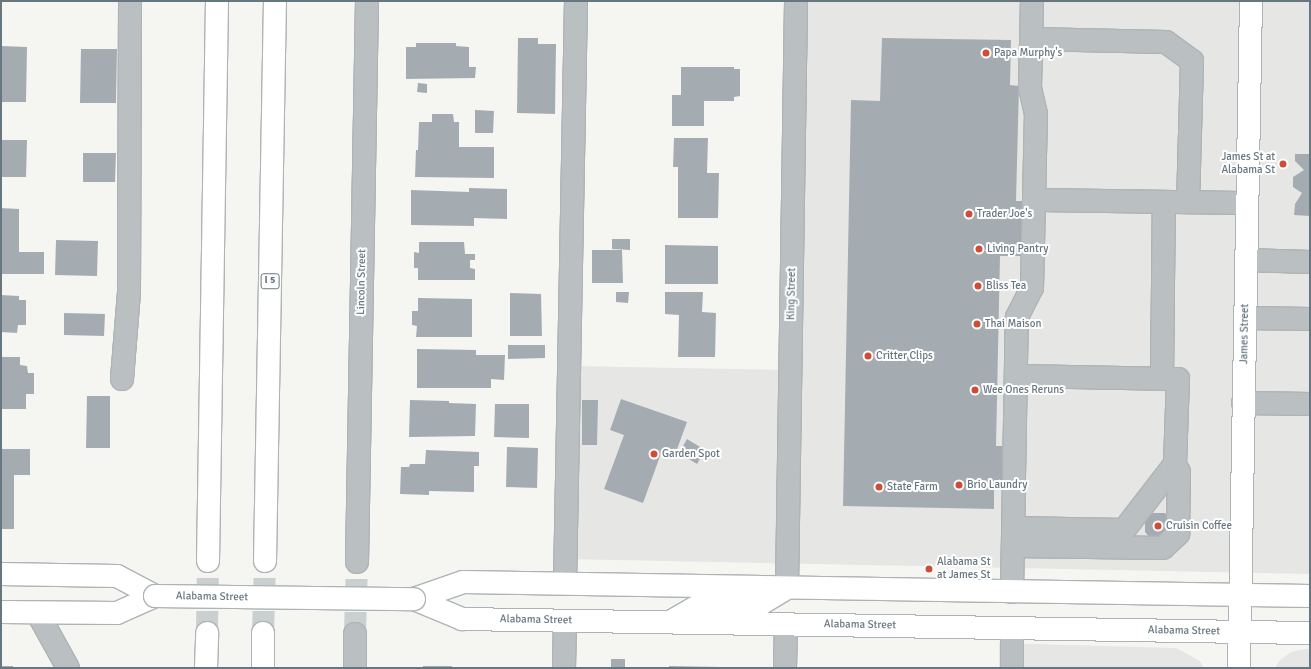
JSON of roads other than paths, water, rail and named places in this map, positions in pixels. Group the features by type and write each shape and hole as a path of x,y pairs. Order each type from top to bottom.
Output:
{"main road":[{"path":"208,561 217,1"},
{"name":"I 5","path":"264,561 275,1"},
{"name":"James Street","path":"1239,668 1251,1"},
{"name":"Alabama Street","path":"1,574 117,576 155,596"},
{"name":"Alabama Street","path":"1,612 117,613 155,596 414,599 464,582 1310,596"},
{"path":"669,622 701,604 762,603 786,588"},
{"name":"Alabama Street","path":"414,599 462,619 1310,633"},
{"path":"206,668 207,633"},
{"path":"263,633 263,668"}],"street":[{"path":"122,379 129,292 130,1"},
{"name":"Lincoln Street","path":"357,562 367,1"},
{"path":"565,584 576,1"},
{"name":"King Street","path":"786,588 796,1"},
{"path":"1012,592 1017,317 1032,288 1036,114 1030,87 1032,1"},
{"path":"1032,39 1166,42 1192,60 1188,202"},
{"path":"1034,200 1247,203"},
{"path":"1162,379 1164,202"},
{"path":"1246,260 1310,262"},
{"path":"1245,318 1310,319"},
{"path":"1013,537 1163,548 1178,534 1179,472 1175,464 1178,379 1016,376"},
{"path":"1243,403 1310,404"},
{"path":"1013,537 1124,530 1175,464"},
{"path":"37,612 68,668"},
{"path":"564,668 565,621"},
{"path":"785,668 786,624"},
{"path":"1012,628 1012,668"},
{"path":"355,634 355,668"}],"tunnel":[{"path":"207,633 208,561"},
{"path":"263,633 265,561"},
{"path":"355,634 357,562"}],"place":[{"name":"Papa Murphy's","path":"986,53"},
{"name":"James St at Alabama St","path":"1283,164"},
{"name":"Trader Joe's","path":"969,214"},
{"name":"Living Pantry","path":"979,249"},
{"name":"Bliss Tea","path":"978,286"},
{"name":"Thai Maison","path":"977,324"},
{"name":"Critter Clips","path":"868,356"},
{"name":"Wee Ones Reruns","path":"975,390"},
{"name":"Garden Spot","path":"654,454"},
{"name":"Brio Laundry","path":"959,485"},
{"name":"State Farm","path":"879,487"},
{"name":"Cruisin Coffee","path":"1158,526"},
{"name":"Alabama St at James St","path":"929,569"}]}
